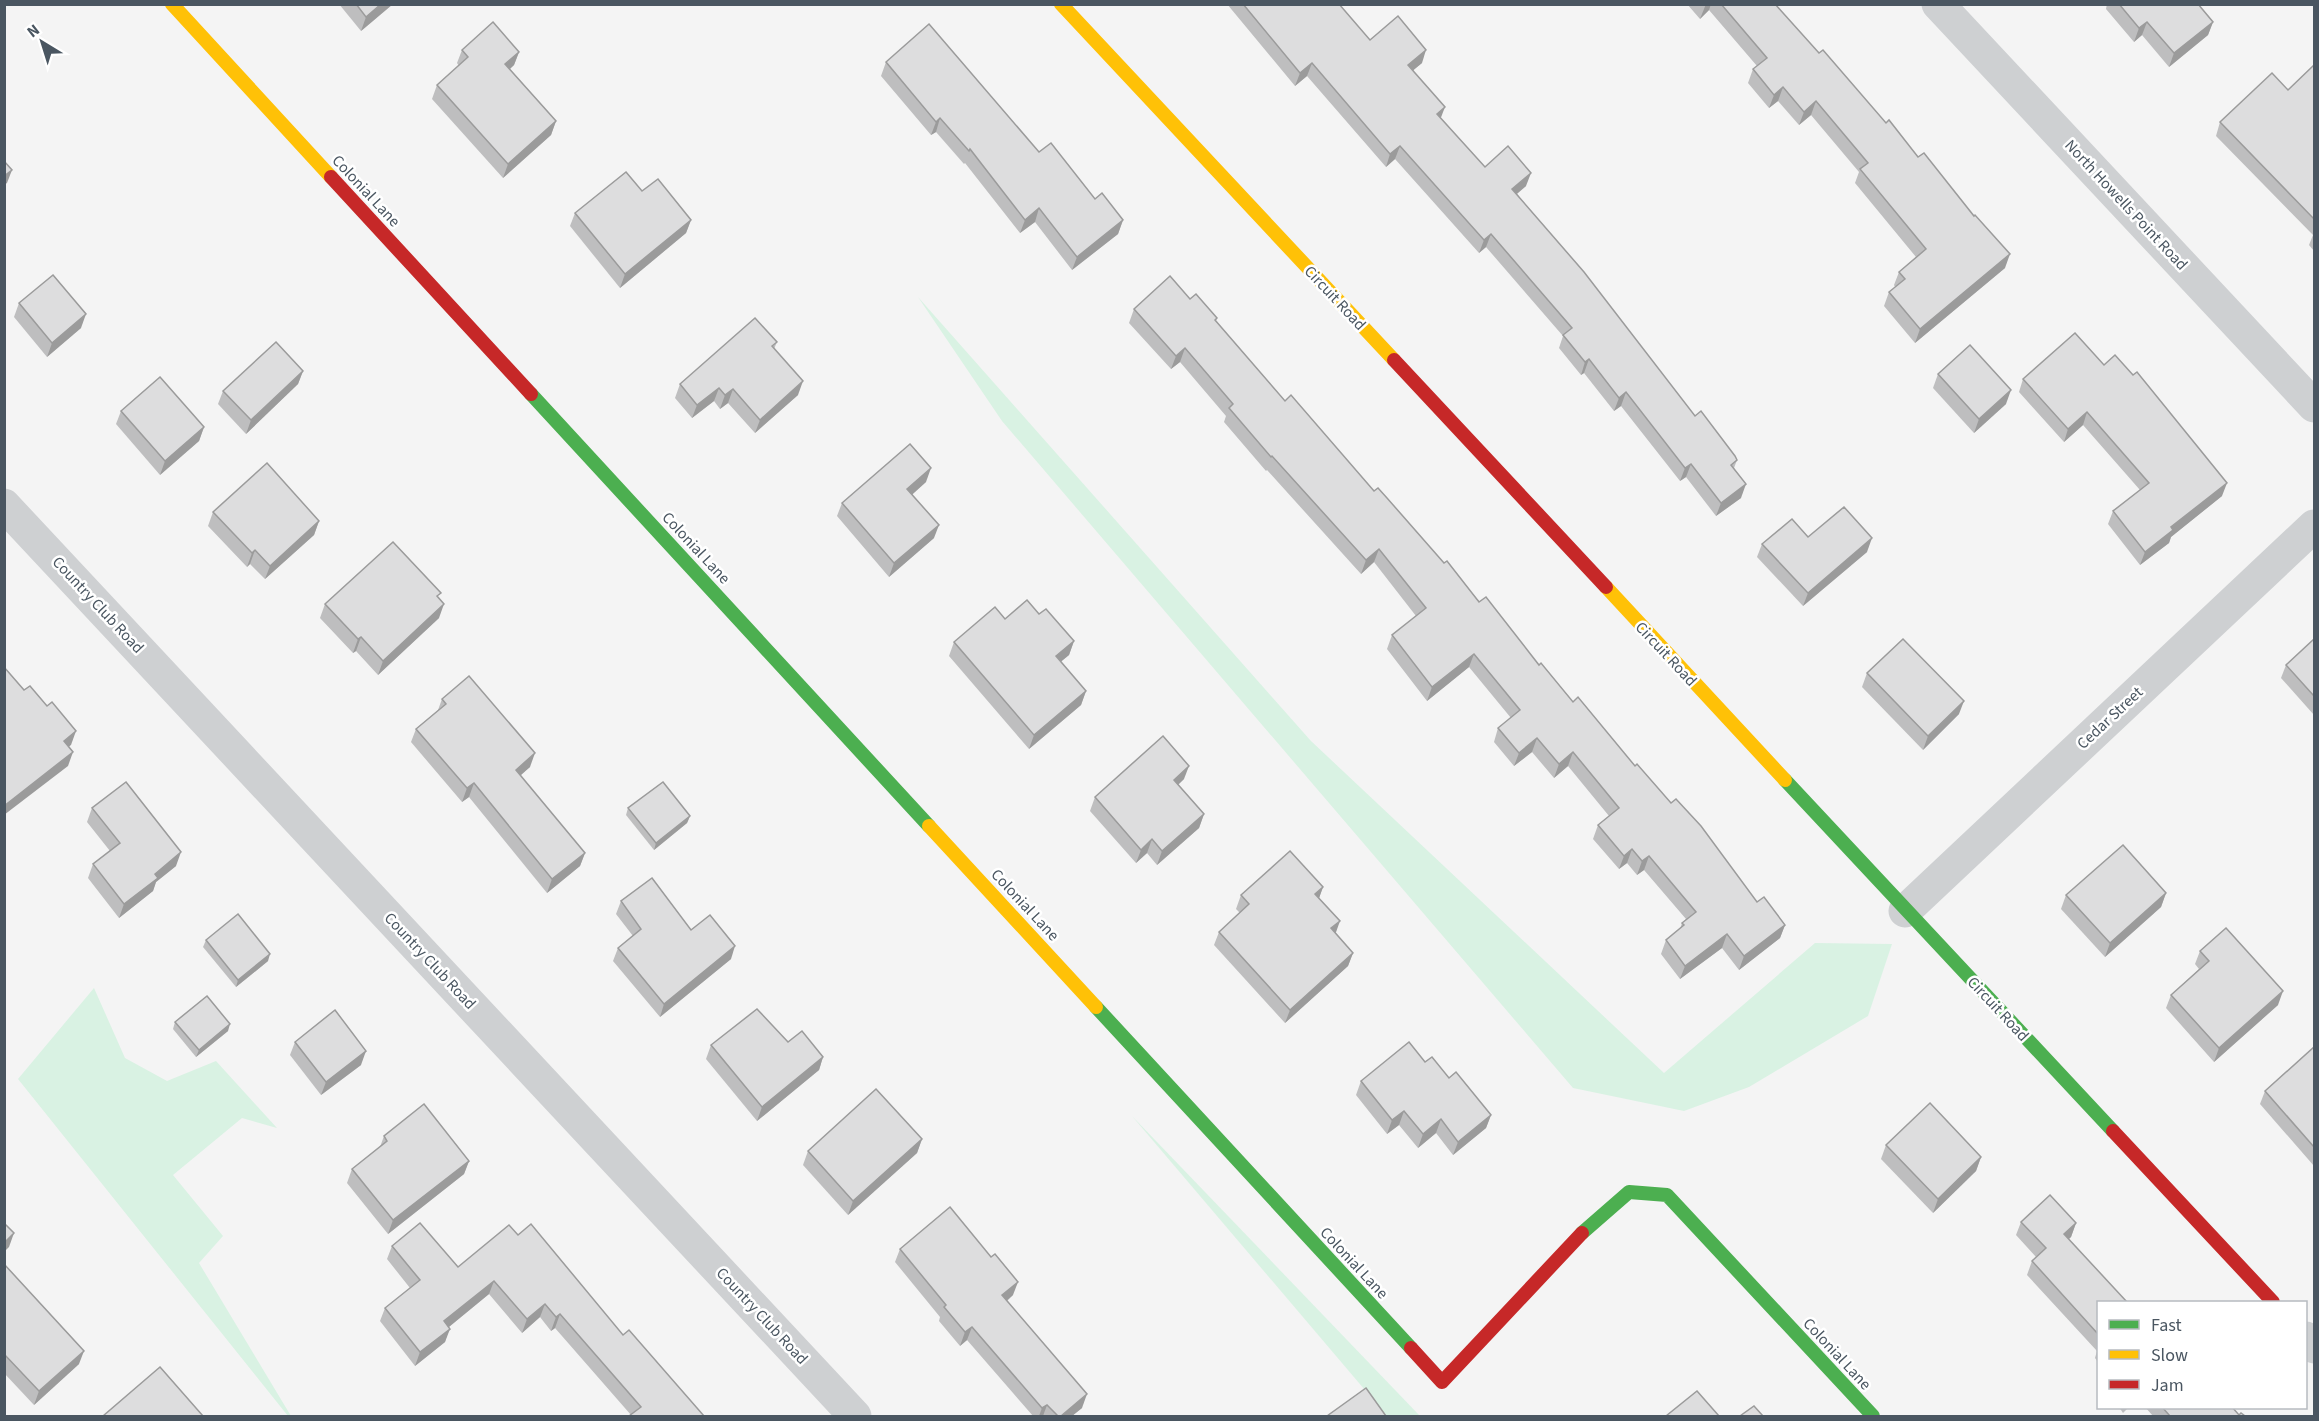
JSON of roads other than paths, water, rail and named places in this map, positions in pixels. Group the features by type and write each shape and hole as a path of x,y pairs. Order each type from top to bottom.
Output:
{"street":[{"name":"Colonial Lane","path":"172,4 1442,1382 1594,1221 1629,1192 1668,1195 1873,1416"},
{"name":"Circuit Road","path":"1061,4 1905,911 2272,1301"},
{"name":"North Howells Point Road","path":"1938,4 2314,406"},
{"name":"Country Club Road","path":"4,505 855,1416"},
{"name":"Cedar Street","path":"1905,911 2314,526"}]}
